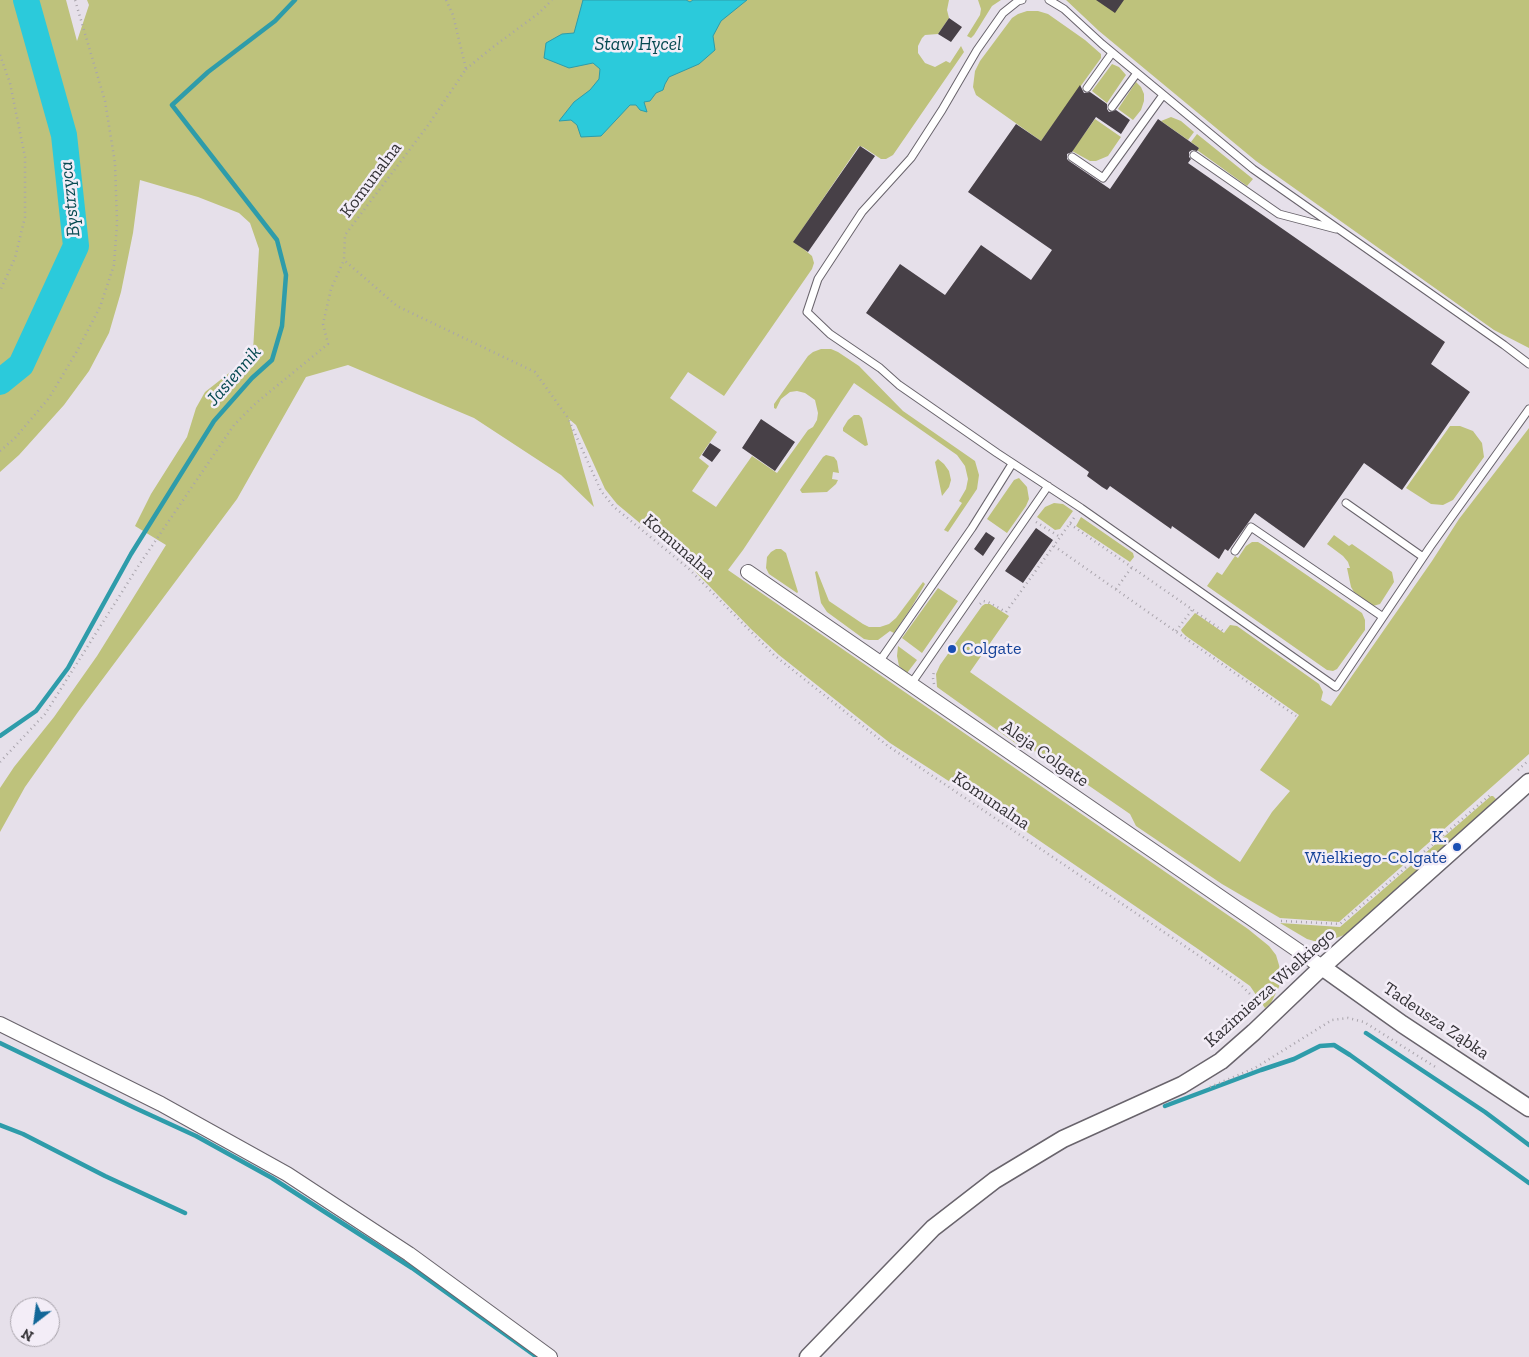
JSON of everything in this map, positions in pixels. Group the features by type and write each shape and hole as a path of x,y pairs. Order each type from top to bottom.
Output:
{"street":[{"name":"Aleja Colgate","path":"748,572 1322,967"},
{"name":"Kazimierza Wielkiego","path":"808,1357 933,1228 995,1180 1062,1138 1182,1085 1221,1061 1322,967 1529,782"},
{"name":"Tadeusza Ząbka","path":"1322,967 1402,1024 1529,1108"},
{"path":"0,1024 161,1104 286,1174 408,1254 550,1357"}],"lane":[{"path":"1022,0 1003,13 977,50 911,158 862,212 818,279 807,312 830,334 1012,464 1081,508 1336,687 1423,557 1529,408"},
{"path":"1050,0 1064,9 1112,53 1253,169 1529,364"},
{"path":"1087,88 1112,53"},
{"path":"1112,107 1137,73"},
{"path":"1072,157 1103,178 1163,95"},
{"path":"1194,155 1279,214 1341,231"},
{"path":"879,662 972,528 1012,464"},
{"path":"910,684 1048,486"},
{"path":"1346,503 1423,557"},
{"path":"1235,551 1252,527 1383,617"}],"path":[{"path":"0,451 15,438 53,390 77,351 100,307 114,265 117,223 115,163 105,101 75,0"},
{"path":"446,0 453,15 466,69"},
{"name":"Komunalna","path":"552,0 539,13 492,47 466,69 429,124 345,235 344,260 397,306 535,372 568,418 601,491 610,502 688,568 781,661 888,746 1238,982 1271,1016"},
{"path":"0,55 10,83 25,156 25,217 16,258 0,291"},
{"path":"0,762 45,714 145,556 234,425 256,403 328,344 323,324 331,289 344,260"},
{"path":"978,606 983,601 988,602 1006,612 1081,508"},
{"path":"1027,516 1060,537"},
{"path":"1070,524 1223,631"},
{"path":"1054,546 1296,716"},
{"path":"1116,589 1132,567"},
{"path":"1176,631 1192,610"},
{"path":"935,688 932,678 936,667"},
{"path":"1515,772 1529,760"},
{"path":"1280,921 1340,924 1495,790"},
{"path":"1210,1087 1256,1068 1332,1020 1348,1018 1364,1022 1437,1068"}],"green space":[{"path":"0,0 66,0 77,41 89,5 87,0 949,0 947,10 949,18 938,34 925,35 922,38 918,46 918,53 925,63 935,67 946,61 950,63 961,46 964,52 893,155 886,159 881,159 859,146 794,241 812,256 814,263 812,269 724,396 688,372 670,398 717,432 699,458 709,466 692,491 716,507 752,456 777,473 808,430 813,427 818,413 815,400 805,393 797,391 790,392 781,399 776,409 774,404 808,356 821,349 831,349 838,352 859,366 903,411 975,461 979,475 977,489 948,532 944,530 962,503 959,501 966,489 968,479 965,466 957,455 854,383 728,570 1248,929 1269,946 1276,955 1281,975 1279,987 1271,1003 1265,1008 1250,986 1198,949 1015,824 890,743 779,655 683,559 617,504 605,489 576,425 569,419 594,507 561,475 474,418 348,365 306,377 237,499 78,712 25,787 0,832 0,788 97,656 166,545 135,526 151,494 187,437 196,408 205,392 247,359 253,351 259,249 250,223 239,213 198,197 140,180 133,233 121,292 109,333 89,371 64,405 19,455 0,472"},
{"path":"978,0 1001,0 992,6 971,38 967,36 980,15 981,9"},
{"path":"1066,0 1529,0 1529,348 1494,330 1256,161 1099,31"},
{"path":"1027,11 1038,11 1048,14 1085,40 1101,54 1101,58 1041,141 976,95 973,87 975,71 980,61 1012,18"},
{"path":"1112,64 1119,67 1126,75 1107,103 1092,91"},
{"path":"1136,82 1144,94 1144,101 1141,110 1133,120 1118,109"},
{"path":"1171,117 1181,121 1194,132 1188,140 1161,121"},
{"path":"1095,119 1121,137 1108,156 1096,161 1090,161 1072,151"},
{"path":"1197,134 1253,179 1247,186 1197,150 1199,148 1191,142"},
{"path":"854,415 859,415 862,418 868,445 865,446 843,431 848,420"},
{"path":"1450,426 1460,426 1473,431 1482,443 1484,457 1453,500 1443,505 1431,504 1406,488"},
{"path":"1529,428 1529,754 1339,922 1280,918 1222,884 1136,826 1130,814 1040,752 1025,750 937,687 936,674 940,665 982,606 990,604 1009,616 970,672 1240,862 1272,812 1290,791 1260,770 1299,715 1186,636 1181,630 1195,613 1224,633 1230,625 1237,626 1319,684 1323,692 1321,700 1331,706 1459,519"},
{"path":"826,455 834,457 837,461 839,473 833,472 832,479 838,480 836,484 827,492 802,493 800,490"},
{"path":"938,459 949,471 951,480 949,487 942,496 935,462"},
{"path":"1019,478 1027,487 1029,499 1007,533 987,519 1014,480"},
{"path":"1054,503 1063,504 1073,511 1060,529 1055,530 1037,517 1045,507"},
{"path":"1081,517 1133,553 1134,557 1130,562 1076,526"},
{"path":"1334,535 1349,546 1352,544 1392,572 1394,582 1380,604 1373,606 1354,592 1347,568 1350,568 1348,562 1327,544"},
{"path":"1252,542 1258,542 1263,545 1362,613 1365,620 1365,630 1337,669 1333,671 1327,670 1207,586 1217,572 1222,575 1235,556 1238,558 1246,546"},
{"path":"776,549 781,549 786,553 797,593 769,574 766,568 767,557"},
{"path":"817,571 829,601 869,627 880,627 889,624 896,618 923,582 925,584 894,633 890,631 878,640 869,640 864,639 827,612 821,603 815,572"},
{"path":"938,588 958,601 922,653 902,638"},
{"path":"898,646 917,660 907,673 899,666"},
{"path":"1491,796 1496,799 1496,802 1344,935 1326,942 1314,941 1307,939 1280,923 1340,927"}],"water":[{"name":"Staw Hycel","path":"583,0 686,0 690,2 693,0 747,0 721,21 713,36 715,50 699,64 669,77 663,90 656,93 650,101 644,102 647,112 640,110 636,105 630,105 601,136 581,137 577,125 571,120 559,121 574,102 590,90 599,79 600,69 593,63 569,68 544,58 546,43 562,34 574,33"}],"building":[{"path":"1096,0 1124,0 1115,13"},
{"path":"949,18 962,27 951,42 938,34"},
{"path":"1080,85 1084,93 1090,92 1107,104 1109,112 1116,110 1130,120 1121,134 1096,117 1072,152 1067,154 1069,161 1110,189 1158,119 1199,148 1197,151 1192,150 1189,152 1191,159 1188,163 1445,342 1431,364 1470,392 1402,490 1364,463 1304,548 1255,513 1228,551 1225,549 1219,559 1172,526 1171,529 1110,486 1107,490 1102,487 1087,476 1089,472 866,313 900,264 945,295 981,245 1031,280 1052,250 968,192 1016,124 1041,141"},
{"path":"860,146 875,156 808,252 793,242"},
{"path":"761,419 795,442 775,471 742,448"},
{"path":"710,443 721,450 712,462 702,455"},
{"path":"1036,528 1053,540 1023,583 1005,571"},
{"path":"986,532 995,538 983,556 974,549"}],"waterway":[{"name":"Bystrzyca","path":"0,382 21,365 76,246 64,135 26,0"},
{"name":"Jasiennik","path":"0,736 36,711 68,668 131,554 214,421 252,378 272,360 282,326 286,275 277,240 172,105 208,72 275,21 295,0"},
{"path":"1366,1033 1485,1112 1529,1145"},
{"path":"0,1043 196,1136 272,1178 412,1268 537,1357"},
{"path":"1165,1106 1294,1059 1320,1046 1334,1045 1529,1183"},
{"path":"0,1125 23,1134 105,1176 185,1213"}],"place":[{"name":"Colgate","path":"952,649"},
{"name":"K. Wielkiego-Colgate","path":"1457,847"}]}
